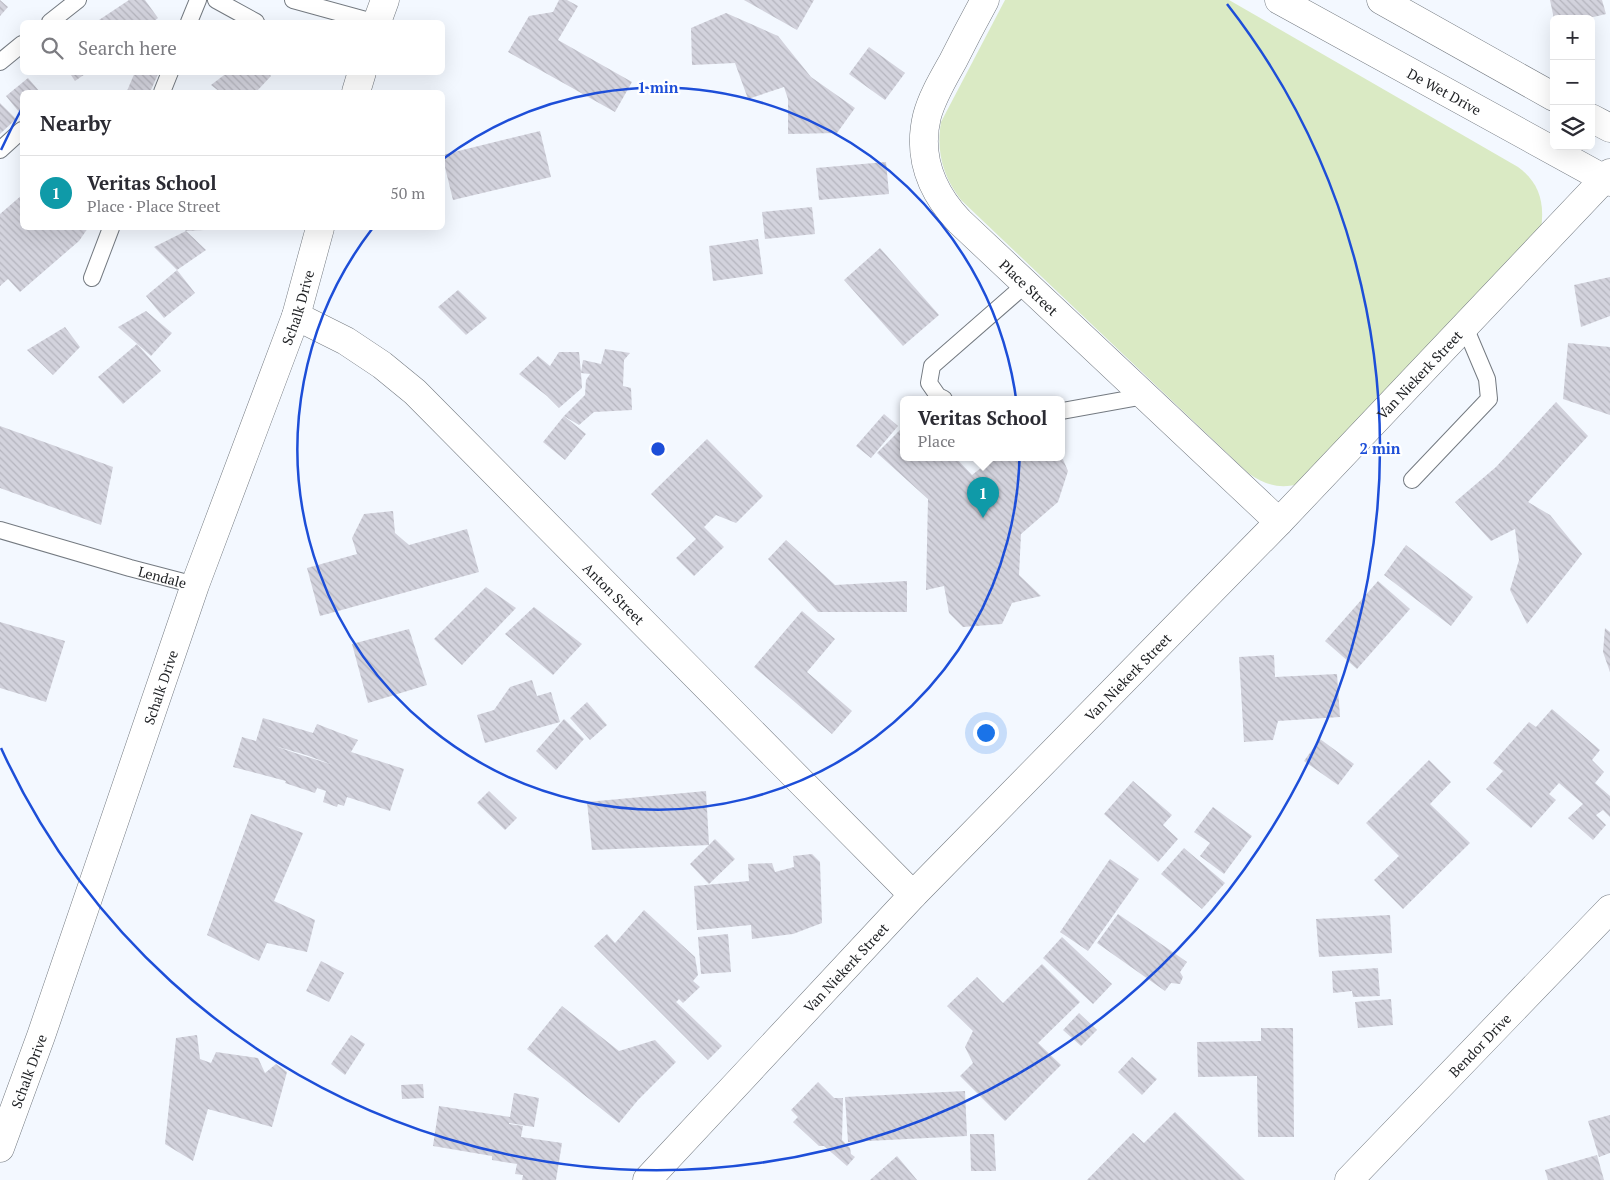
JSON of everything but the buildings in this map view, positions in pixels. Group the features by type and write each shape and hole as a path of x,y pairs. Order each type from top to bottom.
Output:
{"street":[{"path":"378,20 385,0"},
{"name":"Place Street","path":"985,0 933,99 927,116 924,136 925,155 935,190 945,206 1026,284 1280,522"},
{"name":"De Wet Drive","path":"1280,0 1608,178"},
{"path":"1381,0 1550,94"},
{"path":"357,90 361,75"},
{"path":"1595,120 1610,128"},
{"name":"Van Niekerk Street","path":"647,1180 913,894 1280,522 1608,178"},
{"name":"Schalk Drive","path":"0,1148 41,1036 195,585 296,316 319,230"},
{"name":"Anton Street","path":"296,316 346,341 382,365 415,392 913,894"},
{"name":"Bendor Drive","path":"1349,1180 1610,909"}],"lane":[{"path":"53,20 78,0"},
{"path":"190,20 198,0"},
{"path":"216,0 252,20"},
{"path":"293,0 366,20"},
{"path":"0,62 20,46"},
{"path":"163,90 169,75"},
{"path":"0,150 20,132"},
{"path":"92,278 110,230"},
{"path":"938,396 930,383 932,366 1026,284"},
{"path":"1412,480 1489,398 1487,379 1465,327"},
{"path":"1065,411 1145,396"},
{"name":"Lendale","path":"0,530 195,585"}],"green space":[{"path":"1005,0 1229,0 1518,167 1531,179 1539,194 1542,210 1541,229 1301,483 1280,486 1261,481 1248,473 961,200 945,173 939,144 941,122"}],"place":[{"name":"Veritas School","path":"983,518"}]}
